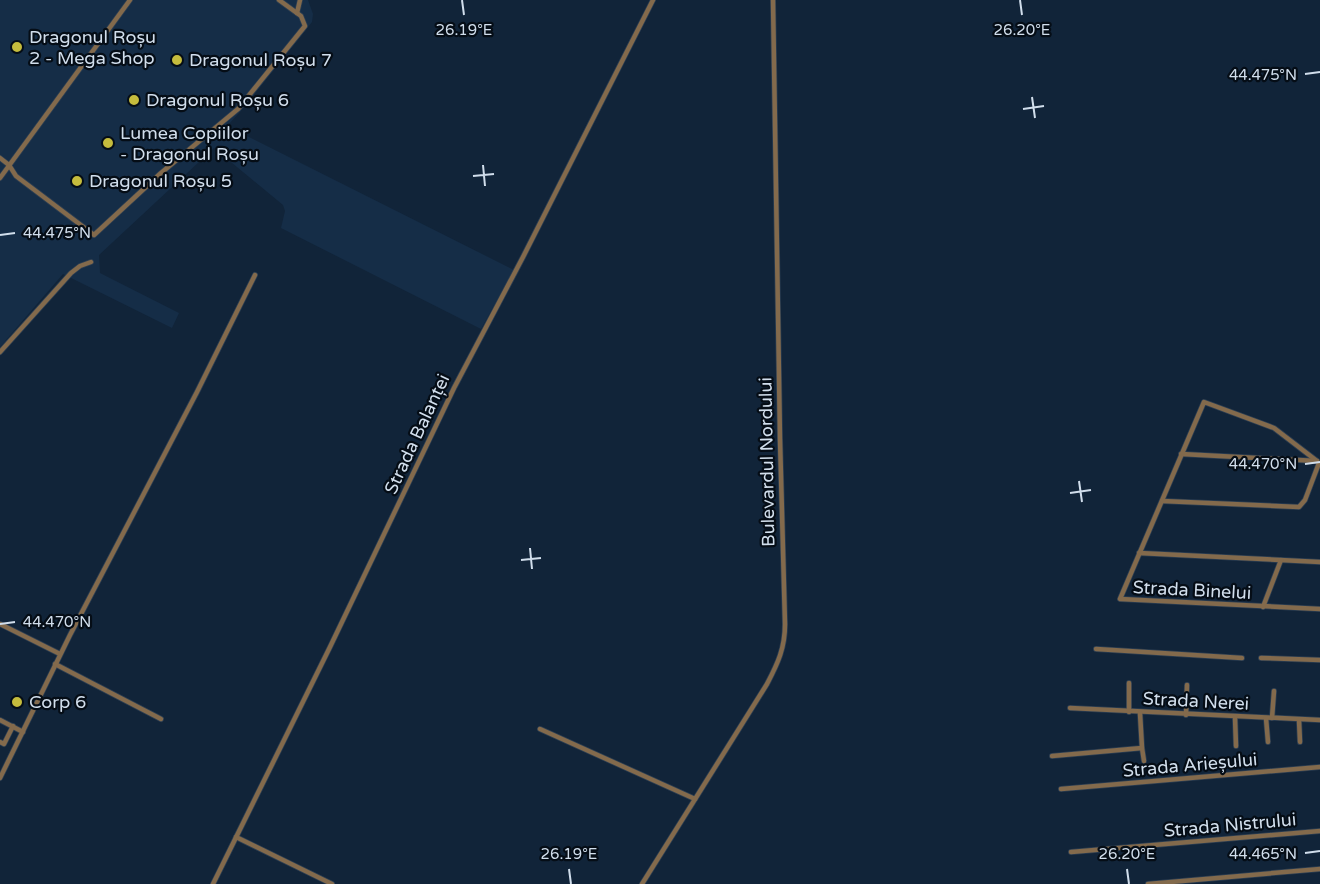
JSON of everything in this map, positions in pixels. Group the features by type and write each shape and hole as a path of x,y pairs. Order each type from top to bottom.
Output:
{"street":[{"path":"0,178 130,0"},
{"path":"0,158 9,165 15,176 94,235 161,172 238,109 305,26 297,13 279,0"},
{"path":"297,13 300,0"},
{"name":"Strada Balanței","path":"213,884 411,482 454,388 653,0"},
{"name":"Bulevardul Nordului","path":"642,884 766,684 779,661 785,637 774,0"},
{"path":"0,352 71,273 91,262"},
{"path":"0,778 60,654 197,392 255,275"},
{"path":"1139,554 1204,402 1274,428 1319,462"},
{"path":"1181,454 1319,462"},
{"path":"1162,501 1299,507 1305,500 1319,462"},
{"name":"Strada Binelui","path":"1320,562 1139,554 1120,599 1320,609"},
{"path":"1263,607 1281,561"},
{"path":"0,624 60,654"},
{"path":"1096,649 1242,658"},
{"path":"1261,658 1320,660"},
{"path":"55,664 160,719"},
{"path":"1129,683 1129,712"},
{"path":"1186,715 1187,685"},
{"path":"1268,742 1269,718 1274,692"},
{"name":"Strada Nerei","path":"1070,708 1320,720"},
{"path":"1140,712 1144,761"},
{"path":"1235,717 1236,746"},
{"path":"0,720 23,732"},
{"path":"1299,720 1300,742"},
{"path":"0,742 4,744 13,726"},
{"path":"540,729 695,799"},
{"path":"1052,756 1142,748"},
{"path":"0,758 8,762"},
{"name":"Strada Arieșului","path":"1061,789 1320,767"},
{"name":"Strada Nistrului","path":"1071,852 1320,831"},
{"path":"236,837 332,884"},
{"path":"1148,884 1320,869"}],"shaded area":[{"path":"0,0 308,0 313,14 312,22 227,126 514,270 481,329 281,228 285,211 283,205 214,148 99,255 100,273 179,313 172,328 63,274 0,347"}],"place":[{"name":"Dragonul Roșu 2 - Mega Shop","path":"17,47"},
{"name":"Dragonul Roșu 7","path":"177,60"},
{"name":"Dragonul Roșu 6","path":"134,100"},
{"name":"Lumea Copiilor - Dragonul Roșu","path":"108,143"},
{"name":"Dragonul Roșu 5","path":"77,181"},
{"name":"Corp 6","path":"17,702"}]}
